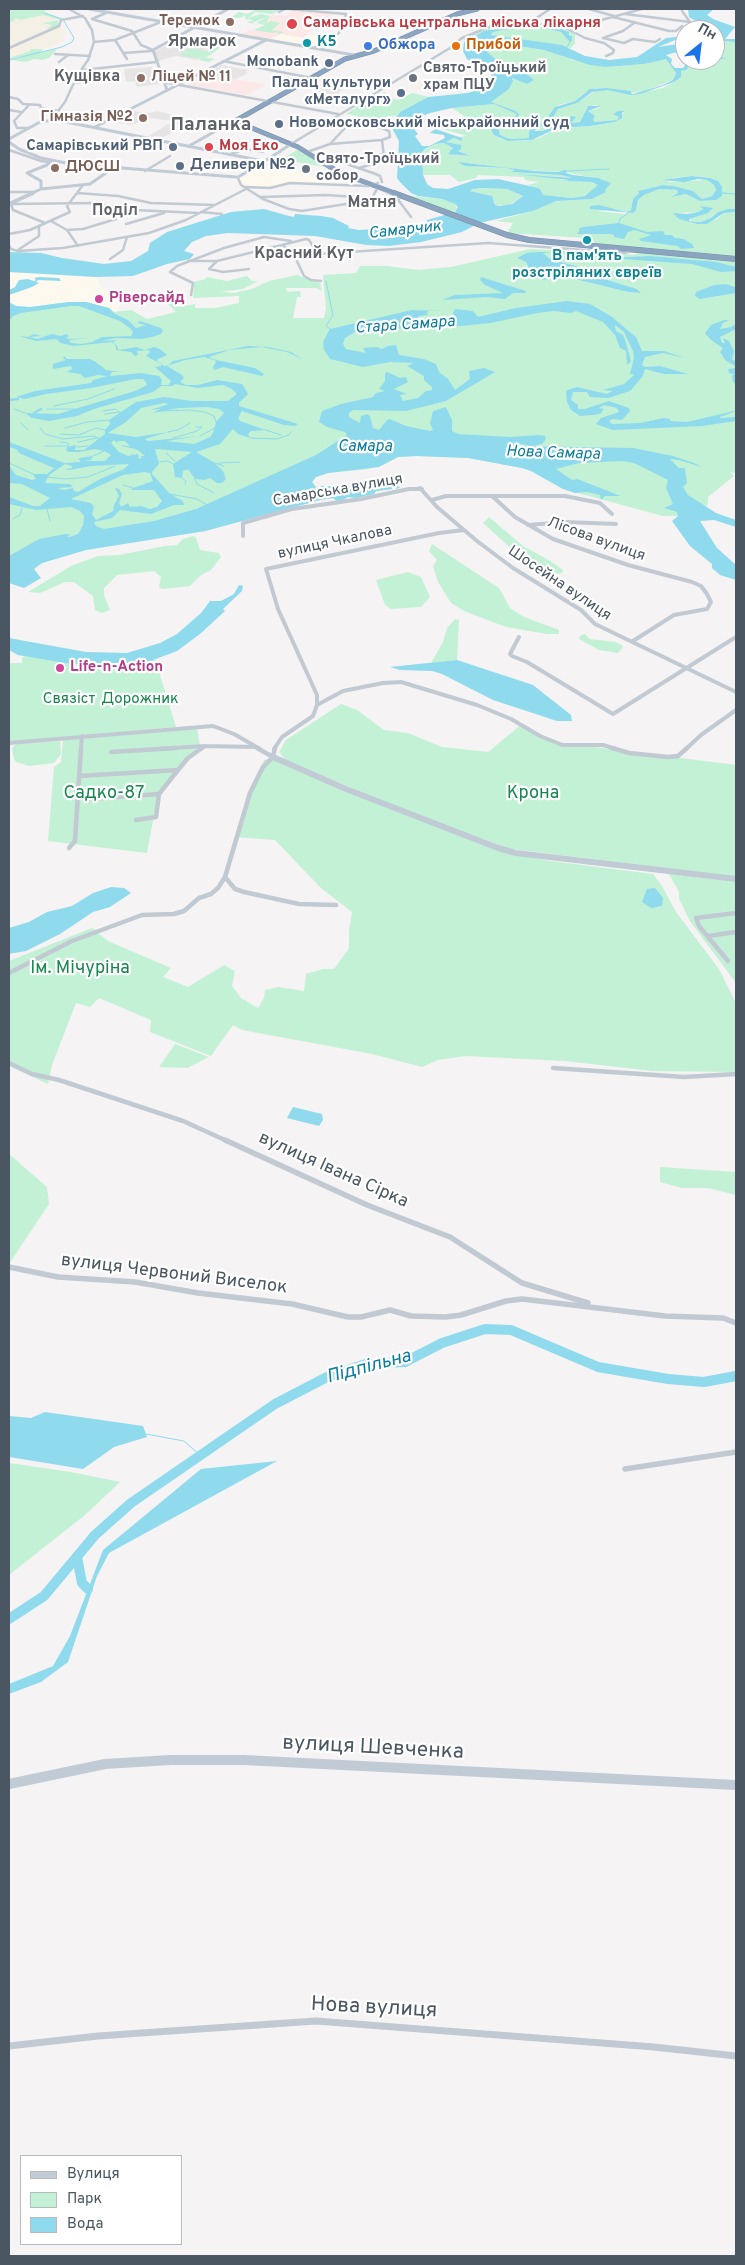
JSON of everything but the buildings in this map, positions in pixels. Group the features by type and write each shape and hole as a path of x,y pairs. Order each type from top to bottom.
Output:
{"highway":[{"path":"235,120 341,62 368,53 457,14 477,9"},
{"path":"235,120 291,144 344,174 517,238 736,259"}],"street":[{"path":"69,9 84,17 133,32 141,45 154,49"},
{"path":"89,9 354,55 352,57"},
{"path":"124,53 154,49 228,9"},
{"path":"279,12 285,9"},
{"path":"289,9 346,14 337,34 314,48"},
{"path":"529,23 550,9"},
{"path":"589,9 634,23 669,32 675,31"},
{"path":"636,9 641,9"},
{"path":"568,29 641,9"},
{"path":"625,14 690,22 682,11"},
{"path":"92,19 106,13"},
{"path":"56,120 54,118 83,70 94,42 92,30 84,17"},
{"path":"9,48 60,26 61,20 84,17"},
{"path":"94,42 115,40 160,22"},
{"path":"9,150 41,161 145,171 237,177 280,152 338,114 450,48 465,36 482,29 496,25 529,23 568,29 583,37 596,40 614,50 612,54 606,56"},
{"path":"596,40 623,31 634,23"},
{"path":"603,38 624,43 633,39 655,42 660,39"},
{"path":"115,40 127,59"},
{"path":"95,128 266,40"},
{"path":"154,49 156,62 167,90"},
{"path":"328,50 352,57"},
{"path":"328,50 342,55 341,62"},
{"path":"73,56 78,52"},
{"path":"345,53 368,53"},
{"path":"55,54 90,56"},
{"path":"58,62 68,55"},
{"path":"223,61 312,78"},
{"path":"83,70 156,62"},
{"path":"420,66 455,71"},
{"path":"74,83 95,81 96,69"},
{"path":"163,82 338,114"},
{"path":"9,98 29,105 40,105 41,108 59,111"},
{"path":"29,105 14,121 20,129 29,128"},
{"path":"9,110 21,112"},
{"path":"307,152 330,144 382,140 390,137 390,133 358,118 345,128 330,144"},
{"path":"51,161 19,149 9,140 43,121 56,120 264,161"},
{"path":"189,146 235,120"},
{"path":"359,168 381,160 385,154 382,140"},
{"path":"266,141 254,146 280,152"},
{"path":"233,154 245,149 263,152"},
{"path":"338,161 385,154"},
{"path":"145,171 170,156"},
{"path":"321,161 332,159 380,176 371,200"},
{"path":"41,189 41,181 28,173 51,161"},
{"path":"11,204 41,189 84,185 96,181 113,168"},
{"path":"237,177 240,185 260,197 289,209 302,211 305,209 371,200"},
{"path":"9,245 11,249 18,251 78,246 127,237 169,227 200,213 246,188 270,188 290,184 378,185 399,200 411,217"},
{"path":"9,234 39,226 70,212 67,206 84,185"},
{"path":"9,192 34,192"},
{"path":"77,193 118,196 151,203 214,205"},
{"path":"260,197 326,195 371,200 399,200"},
{"path":"11,204 92,203 128,209 222,214"},
{"path":"11,204 13,210 45,223"},
{"path":"67,230 83,229 116,219 108,212 116,206"},
{"path":"126,224 138,222 166,211"},
{"path":"50,221 67,230 78,246"},
{"path":"18,251 39,236 39,226"},
{"path":"110,259 123,250 127,237"},
{"path":"191,295 193,283 170,272 188,261 230,246 264,237 294,241 309,240 318,254 488,243 624,254 636,250"},
{"path":"188,261 218,261 294,241"},
{"path":"283,245 295,257 304,276 321,281"},
{"path":"218,261 209,269 223,272 249,269"},
{"name":"Самарська вулиця","path":"242,536 243,522 309,505 347,502 409,489 421,489"},
{"name":"Шосейна вулиця","path":"421,489 436,506 464,530 513,568 581,610 595,624 736,692"},
{"path":"432,500 446,496 565,496 600,503 612,514"},
{"name":"Лісова вулиця","path":"492,496 515,517 553,539 605,558 701,586 710,602 707,609 674,615 633,641"},
{"path":"528,525 566,522 616,524"},
{"name":"вулиця Чкалова","path":"317,704 315,686 278,609 266,569 438,533 464,530"},
{"path":"519,636 510,654 512,656 527,662 605,711 613,714 736,637"},
{"path":"9,974 72,941 142,915 174,914 184,911 199,898 211,894 218,888 225,877 250,794 263,767 273,756 275,746 282,737 313,716 317,704 343,691 383,683 401,682 461,699 562,745 603,745 629,754 674,757 700,735 736,710"},
{"path":"9,743 213,726 234,734 273,756 337,786 516,853 736,879"},
{"path":"69,848 75,841 82,736"},
{"path":"111,752 205,746 258,748"},
{"path":"136,820 156,817 159,794 188,758 205,746"},
{"path":"79,776 178,770"},
{"path":"88,799 159,794"},
{"path":"225,877 235,889 244,892 299,904 336,905"},
{"path":"728,962 699,926 696,918 736,912"},
{"path":"708,936 736,932"},
{"name":"вулиця Івана Сірка","path":"9,1062 32,1074 184,1121 340,1193 450,1237 522,1283 598,1307"},
{"path":"553,1068 684,1077 736,1074"},
{"name":"вулиця Червоний Виселок","path":"9,1267 58,1277 135,1282 198,1293 292,1304 336,1315 361,1317 390,1310 411,1316 446,1318 506,1301 522,1299 598,1307"},
{"path":"598,1307 665,1316 723,1318 736,1323"},
{"path":"626,1470 736,1452"},
{"name":"вулиця Шевченка","path":"9,1784 105,1764 179,1760 244,1760 736,1785"},
{"name":"Нова вулиця","path":"9,2046 98,2036 316,2021 635,2046 736,2056"}],"shaded area":[{"name":"Самарівська центральна міська лікарня","path":"293,10 333,13 328,21 322,20 317,24 320,25 306,33 308,34 304,38 281,34 270,39 241,34 249,30 264,30 272,26 265,24 272,15 286,16"},
{"path":"281,34 305,36 308,34 331,38 314,47 271,39"},
{"path":"190,41 221,47 197,60 176,56 158,61 155,51 166,46 178,48 180,47 172,45 183,45"},
{"path":"222,65 249,70 245,72 248,73 236,79 205,74"},
{"name":"Ліцей № 11","path":"152,67 159,84 137,87 135,81 126,82 124,69"},
{"path":"205,74 266,85 247,95 185,84"},
{"path":"330,86 343,89 338,93 359,100 349,105 338,103 333,106 323,105 325,103 321,102 317,104 303,102 310,96"},
{"path":"133,111 149,113 157,111 189,119 175,126 181,128 162,138 149,136 173,121 151,118 131,125 113,122"},
{"path":"272,165 286,167 284,170 311,175 310,177 319,174 335,180 327,183 288,182 265,187 247,186 239,182 239,179 258,168 264,170"},
{"path":"9,272 96,277 101,288 113,292 121,302 117,311 114,312 109,308 86,303 69,302 30,307 16,306 9,302"}],"green space":[{"path":"9,9 46,10 44,12 64,19 58,20 58,26 49,29 9,33"},
{"path":"257,9 284,9 272,14 256,12 248,18 261,14 270,16 266,23 271,21 280,23 272,30 284,32 279,34 277,32 254,30 265,25 256,23 269,16 252,23 257,25 247,22 254,20 245,19 246,17 243,15 243,17 232,17 239,12 247,14"},
{"path":"519,23 549,25 568,29 575,33 575,44 570,48 491,35 493,32 509,29 539,27 561,32 572,41 572,36 567,31 535,25 494,28 460,41 489,27"},
{"path":"725,41 736,42 736,209 718,212 711,218 701,222 689,219 711,210 701,206 703,209 698,212 679,213 680,219 697,224 717,219 724,213 736,212 736,257 601,244 584,238 507,233 513,223 496,221 533,211 556,201 592,199 605,192 604,180 565,172 524,170 468,163 476,167 507,168 514,170 513,172 561,175 574,178 544,176 569,181 592,182 599,185 585,196 572,198 542,195 540,189 528,185 539,182 525,180 524,177 478,175 476,178 459,182 450,175 423,175 422,152 435,144 444,143 452,147 452,151 448,153 471,156 458,151 460,145 446,142 454,138 463,141 458,137 467,136 439,128 464,116 452,108 494,104 514,112 517,114 514,117 490,130 494,135 508,141 525,141 539,138 558,128 590,126 618,121 625,111 613,113 619,117 617,120 594,122 588,111 600,108 596,105 587,107 580,122 571,123 569,118 543,131 533,130 558,109 576,103 597,90 615,90 630,95 663,88 674,82 681,74 681,71 725,70","holes":["692,176 710,178 722,196 715,200 700,201 686,194 672,196 678,193 677,190 659,189 644,195 638,200 636,210 625,214 597,211 615,209 626,212 631,210 633,199 639,193 638,191 663,185 693,191 702,199 712,196 716,190 714,185 707,180 667,182 673,178"]},
{"path":"498,43 544,50 565,55 572,60 607,67 644,64 661,58 667,59 676,73 673,80 644,91 631,93 631,91 596,88 584,93 575,101 558,105 546,120 529,131 529,138 510,139 500,135 498,130 499,126 518,117 516,111 490,102 509,89 513,81 512,78 527,84 534,80 527,76 512,73 487,53 486,47"},
{"path":"214,45 221,47 207,57 202,57 215,59 209,62 199,60 201,58 179,56 183,54 181,52 197,54 184,51 189,48 208,52 216,48"},
{"path":"31,49 44,49 39,53 57,49 49,58 42,60 34,59 26,62 11,60 33,54 9,59 10,56 22,54"},
{"path":"386,92 382,96 399,100 412,93 428,97 396,116 387,116 385,123 377,124 354,115 346,114 375,95 380,96"},
{"path":"297,150 325,167 296,162 291,165 277,162"},
{"path":"384,187 410,196 442,199 455,204 457,209 452,213"},
{"path":"476,188 507,189 523,196 509,205 496,205 486,212 477,201 487,201 495,205 495,202 487,195 470,191"},
{"path":"597,248 625,250 626,254 634,255 640,252 736,261 736,473 730,472 734,476 708,497 708,505 678,516 663,516 563,489 522,468 468,458 398,457 369,469 328,473 316,477 312,482 316,487 314,489 321,488 321,486 331,486 334,492 348,490 379,480 399,482 395,484 400,488 376,491 374,494 356,498 348,497 342,501 337,501 333,498 320,500 205,531 86,550 42,563 9,583 9,306 30,307 69,302 86,302 109,308 114,312 131,310 147,319 176,312 168,304 170,303 178,307 195,304 195,308 215,308 239,303 239,296 193,298 194,282 206,279 206,277 227,281 247,276 252,281 258,281 243,289 220,292 234,293 252,289 269,281 297,275 320,283 322,291 316,288 286,288 287,292 300,291 301,297 297,297 293,318 324,318 326,308 323,275 356,273 360,266 387,266 418,270 451,267 530,249 597,253","holes":["538,252 550,259 576,266 601,278 637,289 640,293 628,292 550,273 552,278 533,277 526,262 517,258"]},
{"path":"489,517 523,546 552,562 563,572 559,574 532,563 514,551 483,523"},
{"path":"193,536 196,538 200,550 219,553 221,557 211,570 201,575 190,586 162,589 159,587 161,577 154,571 117,575 104,588 104,595 110,610 102,613 95,610 93,596 74,582 65,582 40,593 28,592 71,566 98,556 119,555 177,545 183,539"},
{"path":"432,544 499,588 510,608 524,617 559,630 559,634 547,634 506,627 464,611 451,603 438,582 433,566 437,560 429,551"},
{"path":"408,572 421,577 430,597 421,607 391,609 385,605 376,580"},
{"path":"455,619 459,620 457,660 431,663 443,642 447,628"},
{"path":"585,634 590,639 615,642 623,647 618,653 599,650 579,639 580,636"},
{"path":"25,656 70,664 99,665 145,663 155,659 176,727 9,742 9,663 22,663 22,658"},
{"name":"Крона","path":"341,704 357,710 384,730 408,733 442,747 488,752 522,724 544,736 563,743 736,765 736,877 505,848 380,800 286,760 279,752 286,740"},
{"name":"Садко-87","path":"197,729 200,746 179,766 158,793 147,853 48,841 54,767 61,762 63,740"},
{"path":"60,741 61,754 54,763 29,766 16,762 14,759 12,748 16,744"},
{"name":"Ім. Мічуріна","path":"274,758 374,802 508,853 550,861 653,874 676,912 719,969 736,1003 736,1072 652,1071 565,1061 465,1056 438,1060 422,1067 372,1054 242,1030 233,1025 211,1056 150,1032 151,1020 99,998 90,1007 76,1003 52,1065 48,1084 9,1066 9,961 92,928 108,941 171,968 163,977 188,987 224,965 235,971 232,986 241,998 258,1008 264,998 265,990 278,987 304,991 306,974 323,969 334,969 349,948 352,912 321,888 275,840 235,837 250,788 264,760"},
{"path":"669,874 736,882 736,983 690,921 679,899 679,892"},
{"path":"175,1044 209,1057 187,1068 159,1067"},
{"path":"9,1154 47,1187 49,1204 9,1264"},
{"path":"660,1167 736,1172 736,1195 708,1188 682,1188 660,1182"},
{"path":"9,1463 71,1472 120,1482 85,1515 9,1575"}],"sand":[{"path":"43,15 61,20 43,23 52,25 47,28 54,29 60,26 64,29 67,33 62,41 52,47 31,49 9,58 9,22 14,21 15,18 20,20"},
{"path":"433,79 452,83 433,92 414,88"}],"water":[{"path":"688,9 714,9 707,15 716,20 694,20 689,17"},
{"path":"725,23 735,27 725,39"},
{"name":"Самарчик","path":"519,25 561,29 569,32 569,35 572,36 572,41 570,42 561,32 539,27 509,29 493,32 491,35 562,45 585,56 609,60 637,57 666,38 675,37 675,40 658,47 675,44 675,53 666,55 672,59 671,64 675,70 686,70 681,71 681,77 674,82 640,94 630,95 608,90 592,92 577,103 558,109 552,119 534,131 543,131 572,116 576,117 571,123 580,122 588,106 601,106 588,111 595,116 594,122 617,120 619,117 613,114 618,111 625,111 622,113 622,118 615,122 590,126 557,128 532,140 508,141 494,135 489,127 512,119 517,114 494,104 452,108 415,119 414,129 418,134 415,136 422,146 429,146 445,138 444,135 430,133 435,129 462,138 462,141 454,138 446,142 461,145 461,149 458,151 471,156 448,154 453,148 444,143 435,144 425,149 422,152 423,175 427,184 433,188 448,189 475,180 498,179 540,189 543,195 572,198 585,196 598,185 592,182 564,181 569,180 515,174 573,178 561,175 512,172 514,170 507,168 465,166 458,162 535,171 558,172 565,170 567,171 566,173 573,175 598,178 611,183 605,190 606,192 592,199 556,201 533,211 479,223 462,232 421,242 389,246 366,245 315,236 228,233 206,236 192,242 184,251 194,254 190,259 167,264 133,276 96,277 9,272 9,252 41,253 104,264 131,261 148,251 150,243 167,232 231,212 264,209 294,217 295,214 321,216 333,218 349,226 348,228 359,230 425,226 427,220 455,212 458,207 455,204 442,199 418,196 411,193 397,178 399,141 392,128 393,121 400,112 428,97 468,93 486,86 492,77 490,68 467,59 463,51 464,42 484,31","holes":["498,43 544,50 590,65 606,67 644,64 666,59 676,73 673,80 663,85 633,94 631,91 606,88 590,89 575,101 555,107 546,120 529,131 529,138 510,139 500,135 498,127 516,121 519,114 516,111 491,102 509,89 513,81 512,78 527,84 534,80 527,74 512,73 488,53 486,47","480,188 507,189 523,196 512,204 499,206 495,205 492,196 470,191"]},
{"path":"725,39 736,39 736,42 725,41"},
{"path":"692,176 718,181 722,187 722,196 716,200 700,201 686,194 671,197 678,193 677,190 659,189 644,195 638,200 636,210 633,213 590,209 590,206 599,205 626,212 631,210 633,199 639,193 638,191 663,185 693,191 702,199 712,196 716,190 714,185 707,180 698,179 684,182 662,180"},
{"path":"700,206 713,208 708,213 689,219 689,221 701,222 711,218 718,212 728,209 736,209 736,212 724,213 707,224 697,224 679,219 673,213 687,214 698,212 703,209"},
{"path":"619,223 647,232 663,231 665,235 684,239 692,244 694,248 681,249 677,246 641,241 639,239 651,235 634,230 628,232 624,239 610,234 577,234 580,230 578,229 583,227"},
{"path":"552,252 543,253 550,259 576,266 601,278 637,289 641,293 628,292 550,273 552,278 544,280 533,277 526,262 517,258 527,253"},
{"path":"650,256 716,262 736,267 736,271 721,272 692,264 608,258"},
{"path":"481,277 526,291 525,293 513,293 505,299 486,297 442,300 455,295 503,293 485,285 480,280"},
{"path":"34,278 59,278 61,281 38,280 36,282 39,283 32,287 9,295 9,290 15,287 19,280 28,279 34,281 36,280"},
{"path":"726,284 735,287 736,293 700,299 695,296 696,292 714,285"},
{"name":"Самара","path":"567,301 590,304 612,317 636,337 642,351 664,351 685,358 663,353 645,357 642,365 645,367 660,366 688,374 664,374 645,369 643,376 630,391 608,398 590,397 587,392 573,392 571,400 578,405 578,409 585,409 609,401 629,408 630,411 622,420 613,419 609,421 612,424 640,423 664,418 670,419 670,421 687,422 734,411 736,411 720,418 736,417 736,421 702,426 613,430 596,424 601,418 619,412 617,408 604,405 599,408 604,409 600,414 580,416 571,410 567,402 567,390 577,387 607,394 613,391 603,390 624,384 634,375 630,374 634,358 633,351 624,332 615,325 616,331 623,335 626,343 631,361 627,365 626,351 620,348 615,335 603,322 576,311 571,313 554,311 537,313 491,323 461,326 361,330 353,333 345,338 343,344 346,349 366,353 363,348 377,347 382,349 396,345 399,355 424,359 436,364 439,372 448,379 455,390 470,379 469,371 484,368 495,372 446,401 406,411 353,410 349,413 349,417 360,423 361,416 367,414 370,416 373,428 379,430 390,419 406,426 430,431 433,430 430,423 433,411 446,407 452,420 452,431 458,434 510,437 539,435 545,436 546,439 542,444 533,446 520,444 515,446 633,448 673,456 694,463 702,467 670,459 679,468 685,468 687,483 683,487 688,495 716,513 736,520 736,527 714,520 700,521 717,548 736,565 736,580 720,575 712,568 712,564 690,546 672,521 678,516 677,512 664,508 673,504 666,488 668,480 634,463 622,461 579,463 556,469 572,480 577,479 621,496 605,496 601,500 600,495 587,492 575,493 563,489 522,468 468,458 417,456 398,457 379,467 328,473 316,477 312,482 316,487 314,489 321,488 321,486 331,486 334,492 348,490 379,480 399,482 395,484 400,488 376,491 374,494 356,498 348,497 342,501 337,501 333,498 320,500 205,531 86,550 42,563 34,569 41,578 24,588 9,583 9,556 39,539 66,534 71,535 67,536 69,537 76,535 83,525 84,516 80,511 71,507 36,510 9,504 9,497 33,506 40,506 50,498 22,484 9,483 9,466 16,475 32,480 36,479 33,474 47,474 54,468 21,454 16,449 9,447 9,442 64,463 79,462 81,461 78,459 80,458 93,456 91,460 83,461 105,461 111,455 104,451 95,449 69,452 66,451 67,447 76,445 75,450 84,450 105,434 105,430 110,424 109,420 136,402 164,397 192,401 228,401 237,394 232,389 223,385 198,388 175,384 172,386 161,386 153,392 94,409 77,416 49,421 32,418 25,413 58,414 135,391 147,385 143,379 136,379 25,399 16,397 35,391 91,383 93,380 107,376 98,375 85,378 80,374 67,372 72,369 71,366 53,369 53,364 66,360 63,358 64,356 67,359 90,359 106,370 121,372 112,372 110,376 141,373 159,376 162,380 161,385 169,385 171,381 155,367 161,366 161,364 146,356 150,352 149,350 137,351 138,355 135,356 131,352 116,350 116,346 112,342 73,346 61,343 56,339 36,341 19,336 28,337 34,334 41,336 30,337 37,339 52,334 61,336 66,334 69,336 66,338 69,339 91,338 69,340 71,343 82,344 102,337 131,336 133,332 131,329 120,321 79,306 71,306 21,313 13,316 9,321 9,302 16,306 30,307 69,302 86,302 109,308 115,314 128,320 136,328 146,325 137,323 140,321 161,328 163,330 161,334 152,337 141,339 116,338 101,341 117,340 113,342 117,346 119,350 136,347 145,350 154,347 160,349 167,355 156,360 164,366 169,365 173,361 248,346 268,347 291,352 302,359 287,352 262,347 229,350 209,357 255,368 264,374 262,376 223,367 214,370 215,360 204,357 185,360 167,366 182,375 184,378 180,382 186,385 198,385 217,380 242,384 248,394 239,403 239,406 298,424 295,426 284,425 242,411 238,418 240,421 266,430 251,431 248,434 250,438 238,434 233,429 220,444 196,452 215,463 223,471 226,479 222,483 217,483 210,478 205,480 195,479 188,469 183,471 182,478 175,477 173,464 192,452 155,449 159,464 152,474 170,494 183,501 184,505 174,505 151,514 120,510 112,518 94,522 96,526 104,529 154,521 196,509 316,455 347,435 345,432 327,427 319,422 322,411 341,404 373,397 376,393 385,391 379,389 385,381 385,374 387,372 400,378 406,377 408,382 394,389 407,394 400,395 403,401 418,398 426,391 432,390 432,387 424,380 424,376 407,366 414,363 390,362 363,367 330,359 324,350 323,342 330,329 412,310 442,311 428,311 427,314 429,315 418,316 418,319 421,321 455,317 453,313 455,309 473,311 478,317 516,308","holes":["164,403 169,404 150,410 160,409 153,413 179,408 207,407 219,409 224,413 216,422 210,437 194,444 166,441 200,436 148,441 145,439 168,432 136,437 108,433 126,422 141,408","114,440 117,443 118,441 125,441 130,446 119,445 138,450 145,456 140,456 142,458 139,459 138,454 133,455 131,453 132,455 128,456 119,452 111,443","65,464 72,466 72,468 65,469 70,470 91,466 129,464 124,469 100,479 78,492 74,491 73,488 64,490 57,488 73,487 70,484 45,483 49,475","150,473 153,481 131,490 154,490 162,501 157,507 150,509 141,506 130,507 128,503 121,507 119,503 122,494 119,489 115,488 119,496 113,511 96,520 92,514 94,507 91,503 71,499 123,475"]},
{"path":"729,320 723,323 720,329 736,324 736,329 720,337 722,343 725,343 723,338 729,341 734,351 732,359 736,362 736,375 729,373 728,369 735,368 735,366 725,360 720,352 723,348 711,340 705,333 711,325"},
{"path":"732,375 736,375 736,385 733,382"},
{"path":"239,585 243,586 242,591 223,609 225,611 200,634 177,651 145,663 70,664 18,655 9,650 9,638 86,652 127,653 160,643 177,634 201,613 210,601 221,601 234,594"},
{"path":"457,660 533,685 571,715 572,721 557,721 493,700 442,674 432,671 400,670 390,667"},
{"path":"111,887 124,888 131,893 110,907 93,912 60,934 26,951 9,954 9,928 29,922 47,912 72,906 93,893"},
{"path":"655,888 663,898 662,906 651,908 642,902 647,889"},
{"path":"293,1107 322,1114 323,1120 319,1126 287,1118"},
{"path":"45,1412 143,1426 147,1437 114,1447 83,1469 9,1457 9,1416 31,1418"},
{"path":"277,1461 109,1553 97,1576 68,1662 41,1682 9,1694 9,1684 53,1666 70,1636 103,1550 201,1469"}],"waterway":[{"path":"44,13 61,19"},
{"path":"9,60 62,47 72,42 74,38 64,21"},
{"path":"567,47 570,42"},
{"path":"567,171 609,169"},
{"path":"722,193 736,194"},
{"path":"619,223 620,219 628,213"},
{"path":"552,252 586,254 608,258"},
{"path":"326,281 333,315 326,326 330,329"},
{"path":"54,406 88,399 114,389"},
{"path":"9,400 18,399"},
{"path":"14,409 25,413"},
{"path":"34,413 41,409"},
{"path":"47,409 75,409"},
{"path":"103,411 116,409 119,412"},
{"path":"162,411 188,410 205,412 214,416 216,422"},
{"path":"105,414 120,412"},
{"path":"65,428 87,422 109,420"},
{"path":"21,423 28,430"},
{"path":"168,432 178,430 190,423"},
{"path":"173,438 197,431 202,427 196,427"},
{"path":"40,428 45,434 63,439 93,436 99,438"},
{"path":"60,434 79,435 96,428 105,430"},
{"path":"200,436 215,428"},
{"path":"266,430 281,435"},
{"path":"250,438 276,439 289,435 291,432"},
{"path":"78,442 97,438"},
{"path":"60,442 68,443 68,445"},
{"path":"45,446 69,446"},
{"path":"77,447 88,446"},
{"path":"93,456 104,451"},
{"path":"166,453 175,461"},
{"path":"159,462 168,461 173,464"},
{"path":"219,463 240,462"},
{"path":"9,463 33,474"},
{"path":"215,463 224,466"},
{"path":"47,477 66,479 88,477 115,466"},
{"path":"182,478 186,481 185,484"},
{"path":"195,479 197,484 214,493"},
{"path":"123,485 133,488"},
{"path":"170,494 197,499 207,505"},
{"path":"13,519 20,515 22,508"},
{"path":"47,509 50,521"},
{"name":"Підпільна","path":"9,1619 44,1596 95,1535 131,1503 275,1404 329,1376 366,1364 405,1362 442,1343 485,1329 511,1330 598,1367 668,1379 704,1382 736,1376"},
{"path":"146,1434 184,1441 201,1456"},
{"name":"Підпільна","path":"77,1557 82,1583 88,1589"}],"place":[{"name":"Теремок","path":"230,22"},
{"name":"Самарівська центральна міська лікарня","path":"292,24"},
{"name":"К5","path":"307,43"},
{"name":"Обжора","path":"368,46"},
{"name":"Прибой","path":"456,46"},
{"name":"Monobank","path":"329,63"},
{"name":"Ліцей № 11","path":"141,78"},
{"name":"Свято-Троїцький храм ПЦУ","path":"413,78"},
{"name":"Палац культури «Металург»","path":"401,93"},
{"name":"Гімназія №2","path":"143,118"},
{"name":"Новомосковський міськрайонний суд","path":"279,124"},
{"name":"Самарівський РВП","path":"173,147"},
{"name":"Моя Еко","path":"209,147"},
{"name":"Деливери №2","path":"180,166"},
{"name":"ДЮСШ","path":"55,168"},
{"name":"Свято-Троїцький собор","path":"306,169"},
{"name":"В пам'ять розстріляних євреїв","path":"587,240"},
{"name":"Ріверсайд","path":"99,299"},
{"name":"Life-n-Action","path":"60,668"}],"district":[{"name":"Ярмарок","path":"202,43"},
{"name":"Кущівка","path":"87,78"},
{"name":"Паланка","path":"211,126"},
{"name":"Матня","path":"372,204"},
{"name":"Поділ","path":"115,212"},
{"name":"Красний Кут","path":"304,255"}],"water label":[{"name":"Стара Самара","path":"405,326"},
{"name":"Нова Самара","path":"553,454"}],"park label":[{"name":"Связіст","path":"69,700"},
{"name":"Дорожник","path":"140,700"}]}
